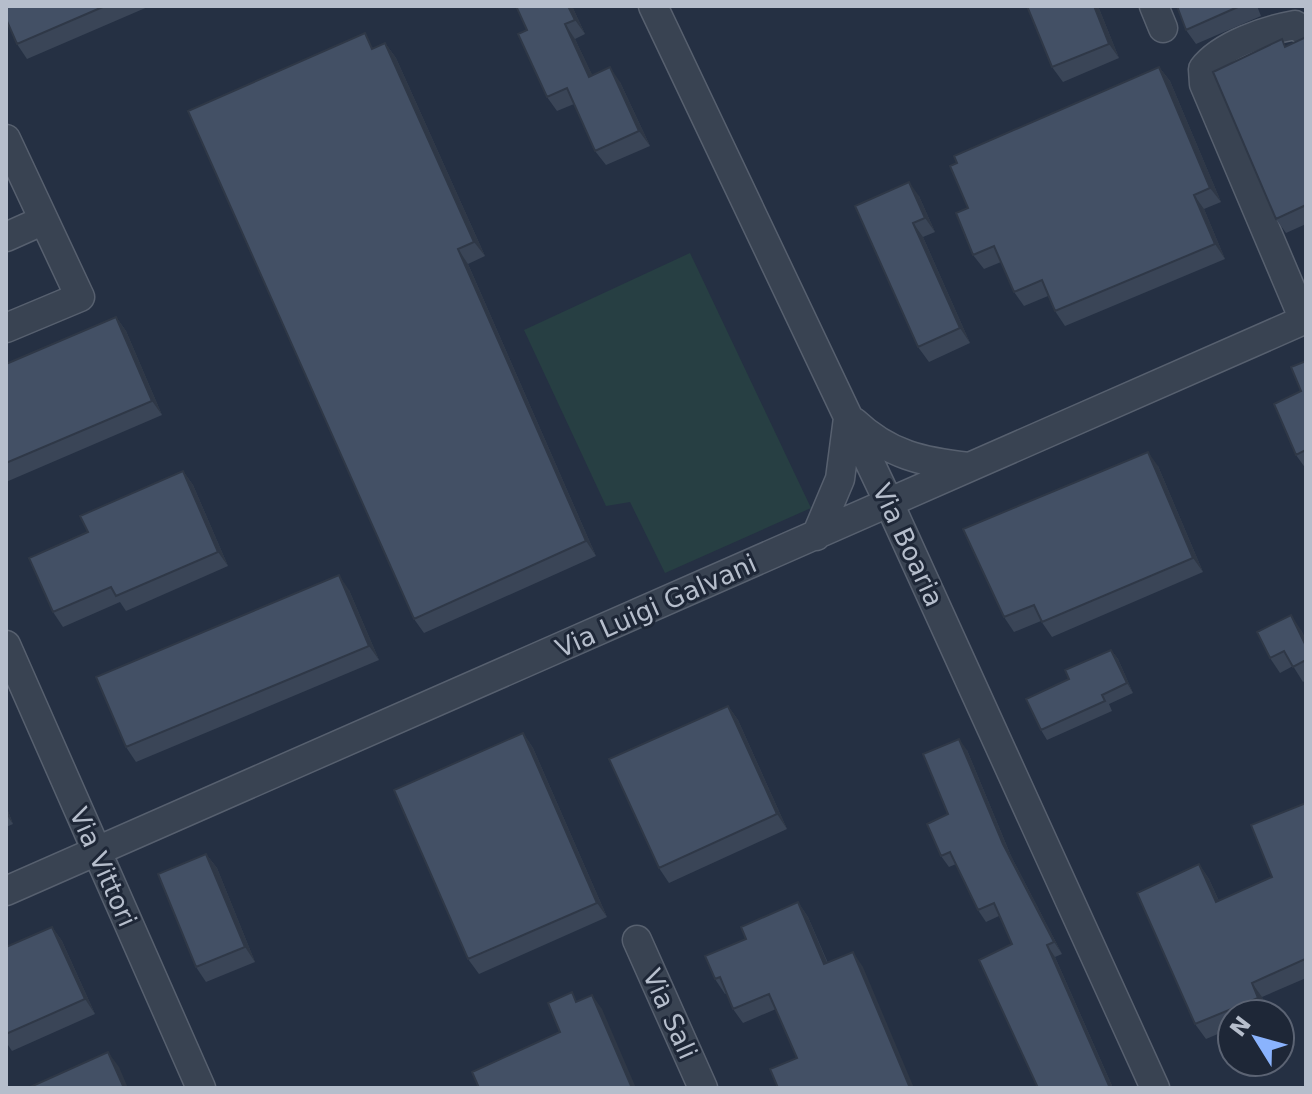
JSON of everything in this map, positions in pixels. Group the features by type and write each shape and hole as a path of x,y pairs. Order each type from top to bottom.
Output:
{"street":[{"name":"Via Boaria","path":"658,7 889,503 1155,1088"},
{"path":"1305,320 1204,84 1203,69 1211,58 1276,29 1295,25 1306,32"},
{"path":"6,139 80,297 6,328"},
{"path":"6,237 44,220"},
{"name":"Via Luigi Galvani","path":"6,891 1305,320"},
{"path":"848,416 892,452 913,459 972,467"},
{"path":"816,536 840,479 848,416"},
{"name":"Via Vittori","path":"6,645 201,1088"},
{"name":"Via Sali","path":"637,940 703,1088"}],"green space":[{"path":"690,253 811,508 665,573 630,502 606,506 524,330"}],"building":[{"path":"6,6 105,6 17,44 6,19"},
{"path":"516,6 568,6 575,20 565,24 589,77 610,67 639,131 595,151 567,88 547,97 518,34 527,30"},
{"path":"1027,6 1094,6 1109,44 1052,67"},
{"path":"1177,6 1240,6 1186,30"},
{"path":"365,33 372,49 385,43 474,242 458,249 586,541 414,619 188,111"},
{"path":"1306,37 1306,205 1276,219 1213,72 1282,39 1285,47"},
{"path":"1159,67 1210,188 1194,195 1215,244 1055,311 1042,280 1014,292 994,246 973,255 956,213 968,208 950,166 957,163 954,156"},
{"path":"909,182 925,218 913,223 960,328 918,347 855,206"},
{"path":"116,317 152,401 6,463 6,364"},
{"path":"1306,361 1306,450 1296,455 1274,404 1301,391 1291,367"},
{"path":"1148,452 1193,558 1042,622 1034,605 1004,617 963,529"},
{"path":"183,471 218,552 116,596 111,587 53,612 29,558 88,532 80,516"},
{"path":"339,575 369,646 126,747 96,677"},
{"path":"1291,615 1306,646 1306,660 1293,667 1284,651 1270,658 1257,632"},
{"path":"1111,650 1127,683 1102,695 1105,701 1041,730 1026,699 1069,679 1065,670"},
{"path":"728,706 777,814 659,868 609,759"},
{"path":"523,733 597,903 468,959 394,790"},
{"path":"959,739 1003,844 1054,942 1047,945 1110,1088 1038,1088 979,960 1012,944 994,903 978,910 950,852 941,856 927,824 948,814 923,754"},
{"path":"1306,803 1306,961 1252,983 1258,998 1216,998 1216,1015 1195,1024 1137,893 1199,864 1216,902 1272,877 1251,825"},
{"path":"206,854 245,947 196,967 158,874"},
{"path":"798,902 824,964 853,952 910,1088 778,1088 770,1069 797,1058 769,994 733,1009 720,977 715,979 705,956 746,939 741,927"},
{"path":"52,927 85,999 6,1034 6,947"},
{"path":"572,992 576,1002 592,995 632,1088 479,1088 472,1072 560,1032 548,1003"},
{"path":"108,1052 124,1088 28,1088"}]}
